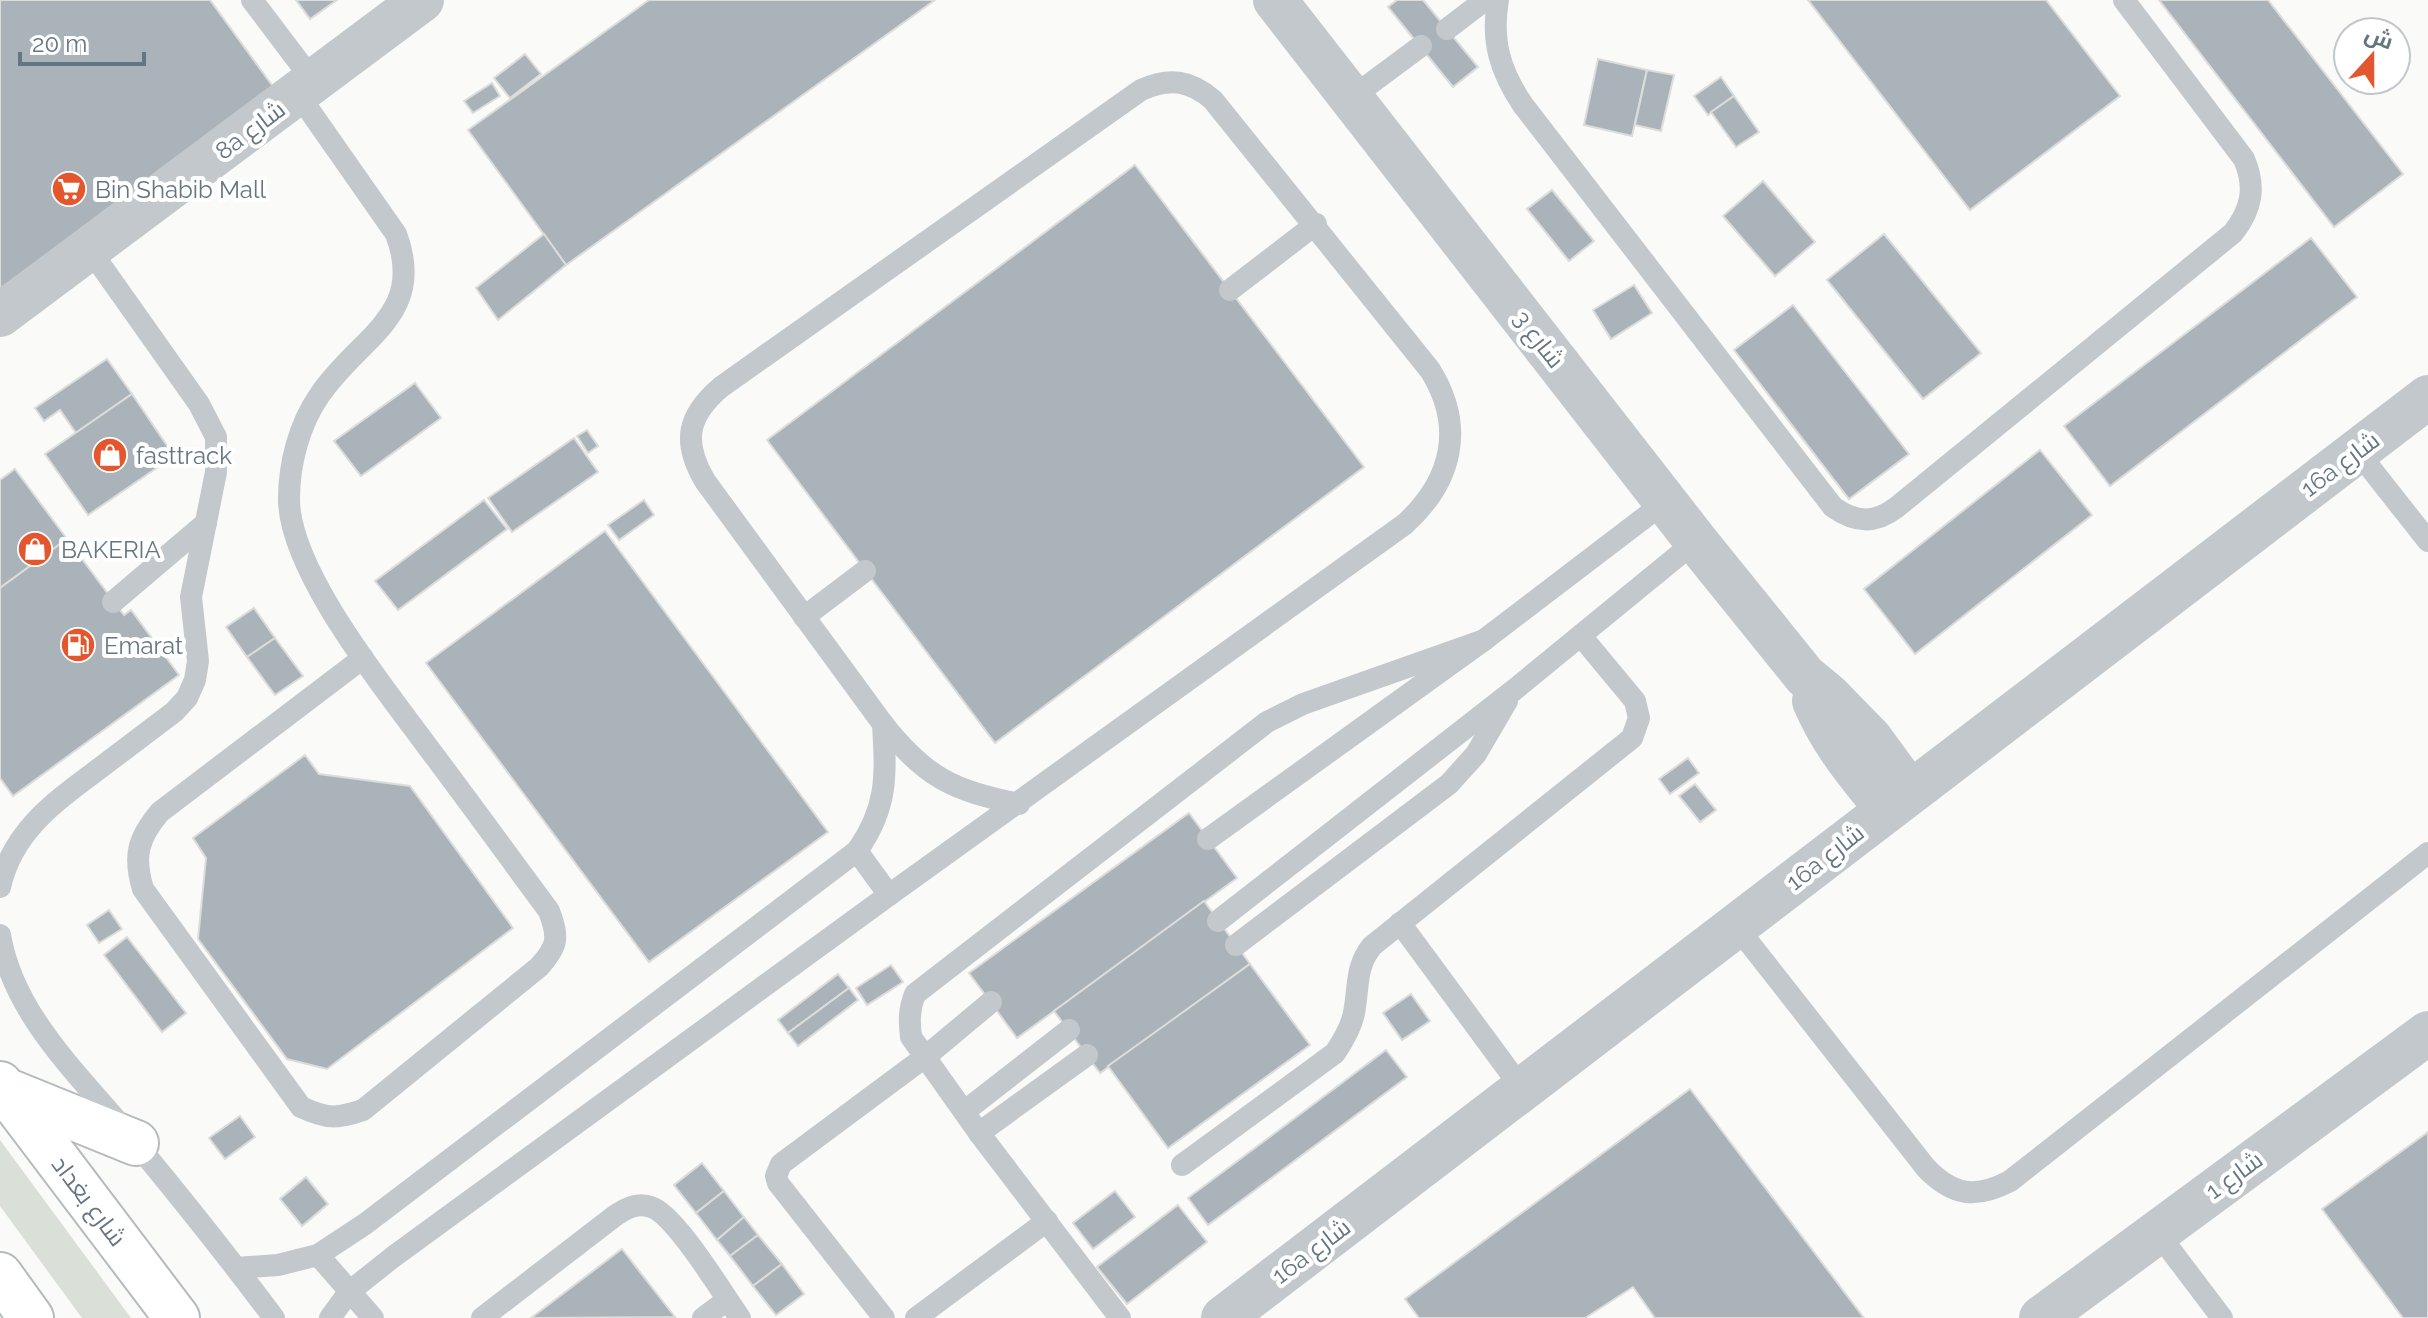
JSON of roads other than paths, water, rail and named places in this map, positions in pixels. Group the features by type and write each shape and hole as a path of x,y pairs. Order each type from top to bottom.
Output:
{"main road":[{"path":"2,1087 136,1143"},
{"name":"شارع بغداد","path":"2,1087 177,1318"},
{"path":"0,1275 31,1318"}],"street":[{"name":"8a شارع","path":"0,315 422,0"},
{"name":"شارع 3","path":"1275,0 1665,502 1805,676 1828,732 1898,800"},
{"name":"16a شارع","path":"1223,1318 2428,397"},
{"name":"شارع 1","path":"2041,1318 2428,1033"}],"lane":[{"path":"252,0 396,234 405,264 402,294 393,313 318,396 302,429 292,465 289,501 294,538 309,571 363,658 549,911 556,931 553,951 539,967 363,1110 341,1117 321,1116 301,1107 143,889 137,869 138,847 146,828 160,812 363,658"},
{"path":"1447,29 1485,0"},
{"path":"1498,0 1494,32 1497,57 1523,105 1833,507 1858,520 1872,520 1886,516 2233,233 2244,219 2252,185 2244,159 2124,0"},
{"path":"1351,98 1421,46"},
{"path":"330,1318 349,1292 393,1257 889,895 1019,804 1405,524 1435,491 1450,450 1448,407 1441,387 1316,224 1213,100 1187,83 1171,80 1141,90 721,387 705,401 694,419 690,441 694,462 705,481 908,755 940,779 976,795 1019,804"},
{"path":"1230,290 1316,224"},
{"path":"1,877 12,850 51,804 174,712 187,698 195,680 198,661 191,597 217,454 216,437 209,420 90,250"},
{"path":"2357,451 2428,541"},
{"path":"1208,839 1484,640 1665,502"},
{"path":"113,602 206,523"},
{"path":"1218,921 1514,690 1696,541"},
{"path":"804,617 865,571"},
{"path":"1182,1165 1335,1053 1346,1037 1354,1015 1358,970 1372,946 1632,738 1639,718 1635,701 1581,636"},
{"path":"1120,1318 979,1133 911,1037 908,1020 915,994 1249,735 1284,712 1484,640"},
{"path":"1236,945 1449,784 1476,754 1514,690"},
{"path":"236,1268 278,1265 318,1255 365,1224 857,851 874,827 883,797 883,724"},
{"path":"857,851 889,895"},
{"path":"1736,926 1926,1168 1939,1182 1956,1190 1975,1193 1993,1190 2010,1181 2428,853"},
{"path":"1400,923 1523,1090"},
{"path":"0,935 11,976 30,1015 274,1318"},
{"path":"884,1318 778,1183 776,1176 781,1164 925,1057 991,1002"},
{"path":"965,1111 1069,1030"},
{"path":"979,1133 1087,1055"},
{"path":"482,1318 616,1215 638,1205 650,1206 670,1219 734,1309 703,1318"},
{"path":"916,1318 1047,1221"},
{"path":"2157,1232 2222,1318"},
{"path":"318,1255 373,1318"}],"place":[{"name":"Bin Shabib Mall","path":"69,189"},
{"name":"fasttrack","path":"110,455"},
{"name":"BAKERIA","path":"35,549"},
{"name":"Emarat","path":"78,645"}]}
